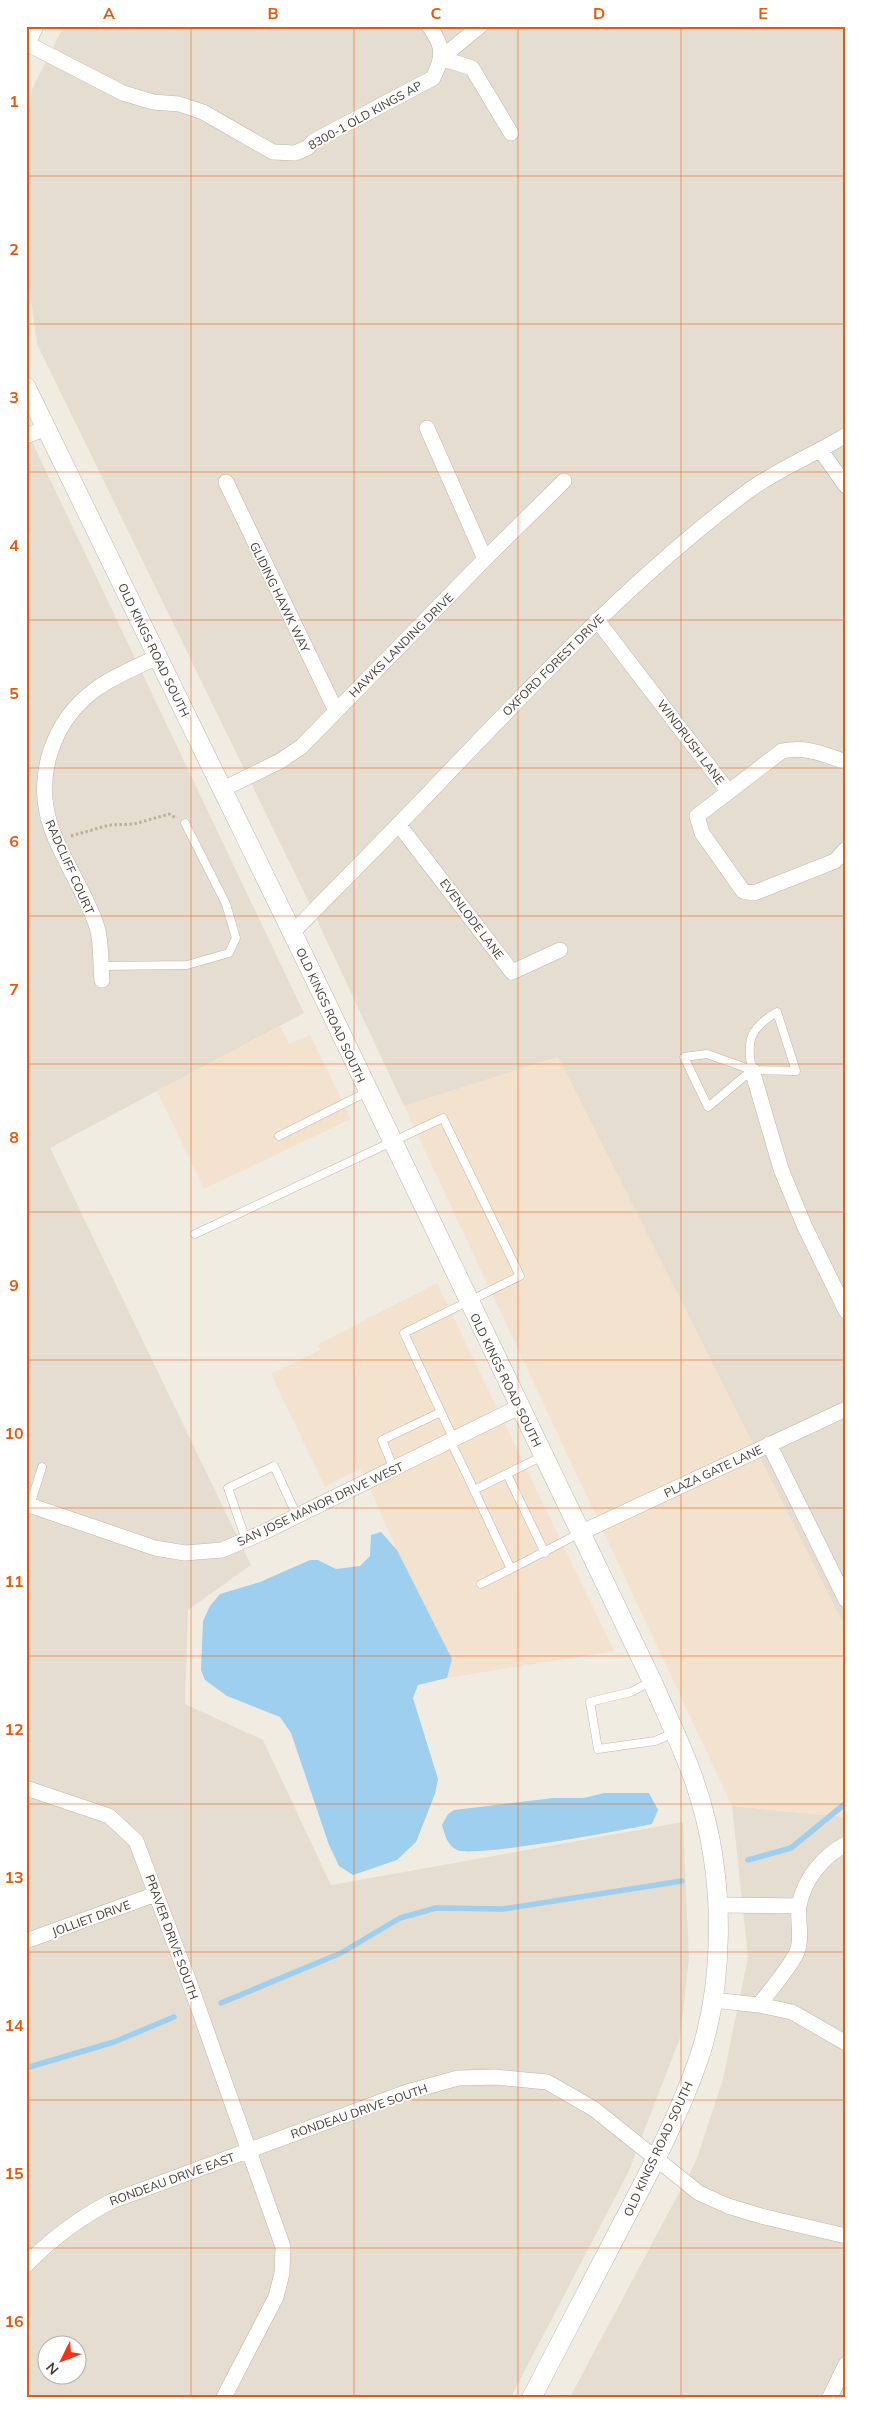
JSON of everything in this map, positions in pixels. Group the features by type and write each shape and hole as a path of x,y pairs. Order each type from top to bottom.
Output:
{"street":[{"path":"26,43 34,26"},
{"path":"429,26 439,40 442,58"},
{"path":"442,58 480,26"},
{"name":"8300-1 OLD KINGS AP","path":"26,43 123,93 153,102 191,107 273,152 295,153 433,78 442,58"},
{"path":"442,58 472,68 511,133"},
{"name":"OLD KINGS ROAD SOUTH","path":"26,387 292,933 652,1681 686,1756 704,1815 716,1876 718,1945 712,2000 700,2055 691,2081 656,2159 532,2397"},
{"path":"26,436 46,428"},
{"path":"427,428 485,559"},
{"name":"OXFORD FOREST DRIVE","path":"292,933 597,620 692,535 750,490 776,473 846,435"},
{"path":"821,450 846,486"},
{"name":"HAWKS LANDING DRIVE","path":"222,789 280,761 301,747 564,481"},
{"name":"GLIDING HAWK WAY","path":"226,482 336,711"},
{"name":"WINDRUSH LANE","path":"597,620 728,791 697,816 702,833 743,891 754,893 822,867 835,861 846,849"},
{"name":"RADCLIFF COURT","path":"101,973 97,928 56,840 45,804 45,774 52,744 64,720 97,688 157,657"},
{"path":"728,791 782,752 795,749 811,749 846,762"},
{"name":"EVENLODE LANE","path":"399,825 512,972 560,950"},
{"path":"752,1070 781,1169 804,1225 846,1311"},
{"name":"SAN JOSE MANOR DRIVE WEST","path":"28,1504 170,1551 185,1553 222,1550 453,1441 519,1407"},
{"name":"PLAZA GATE LANE","path":"580,1532 846,1408"},
{"path":"769,1444 846,1600"},
{"name":"PRAVER DRIVE SOUTH","path":"26,1788 109,1816 119,1823 136,1841 283,2247 282,2273 276,2296 224,2397"},
{"path":"760,2005 796,1952 800,1938 800,1906 808,1883 817,1866 832,1851 846,1844"},
{"name":"JOLLIET DRIVE","path":"26,1941 156,1894"},
{"path":"717,1905 800,1906"},
{"path":"712,2000 760,2005 792,2012 846,2043"},
{"name":"RONDEAU DRIVE SOUTH","path":"249,2150 407,2092 458,2078 495,2077 547,2082 594,2109 699,2193 728,2206 761,2216 846,2236"},
{"name":"RONDEAU DRIVE EAST","path":"26,2265 45,2244 79,2218 112,2200 249,2150"},
{"path":"830,2397 846,2364"}],"lane":[{"path":"101,973 187,965 229,953 236,938 226,904 185,823"},
{"path":"752,1070 708,1107 684,1057 707,1054 752,1070 796,1071 777,1012 760,1022 748,1048 752,1070"},
{"path":"279,1136 367,1092"},
{"path":"196,1234 369,1151 443,1118 520,1276 404,1334 441,1412 474,1490 512,1569"},
{"path":"394,1469 382,1440 441,1412"},
{"path":"474,1490 543,1456"},
{"path":"246,1540 228,1488 274,1466 297,1516"},
{"path":"28,1504 42,1467"},
{"path":"507,1474 545,1553"},
{"path":"481,1584 545,1553 580,1532"},
{"path":"652,1681 631,1692 590,1702 598,1750 654,1741 675,1732"}],"path":[{"path":"56,840 109,825 134,824 169,814 185,823"}],"shaded area":[{"path":"64,26 846,26 846,1629 558,1057 404,1106 303,890 37,344 26,263 26,133 32,89"},
{"path":"26,429 304,1013 50,1148 251,1565 188,1610 185,1704 263,1740 331,1885 683,1822 689,1959 680,2038 628,2173 511,2397 26,2397"},
{"path":"280,1026 289,1044 310,1035 351,1119 204,1189 157,1091"},
{"path":"558,1057 846,1629 846,1817 732,1806 404,1106"},
{"path":"437,1283 614,1651 447,1678 452,1659 397,1550 361,1468 325,1487 271,1374 320,1350 318,1344"},
{"path":"732,1806 846,1817 846,2397 570,2397 696,2161 723,2079 748,1957"}],"water":[{"path":"381,1532 397,1550 452,1659 447,1678 418,1685 413,1698 438,1779 435,1794 416,1842 397,1860 353,1875 339,1866 329,1845 291,1733 280,1717 227,1696 205,1680 201,1670 203,1621 210,1606 220,1594 260,1582 310,1560 318,1560 336,1569 360,1566 370,1556 371,1535"},
{"path":"604,1793 649,1793 658,1810 652,1824 519,1847 469,1851 457,1850 451,1845 442,1825 448,1814 454,1810 553,1798 584,1798"}],"waterway":[{"path":"748,1860 791,1848 846,1803"},
{"path":"221,2003 341,1953 400,1918 436,1908 503,1909 682,1881"},
{"path":"26,2068 114,2042 174,2017"}]}
